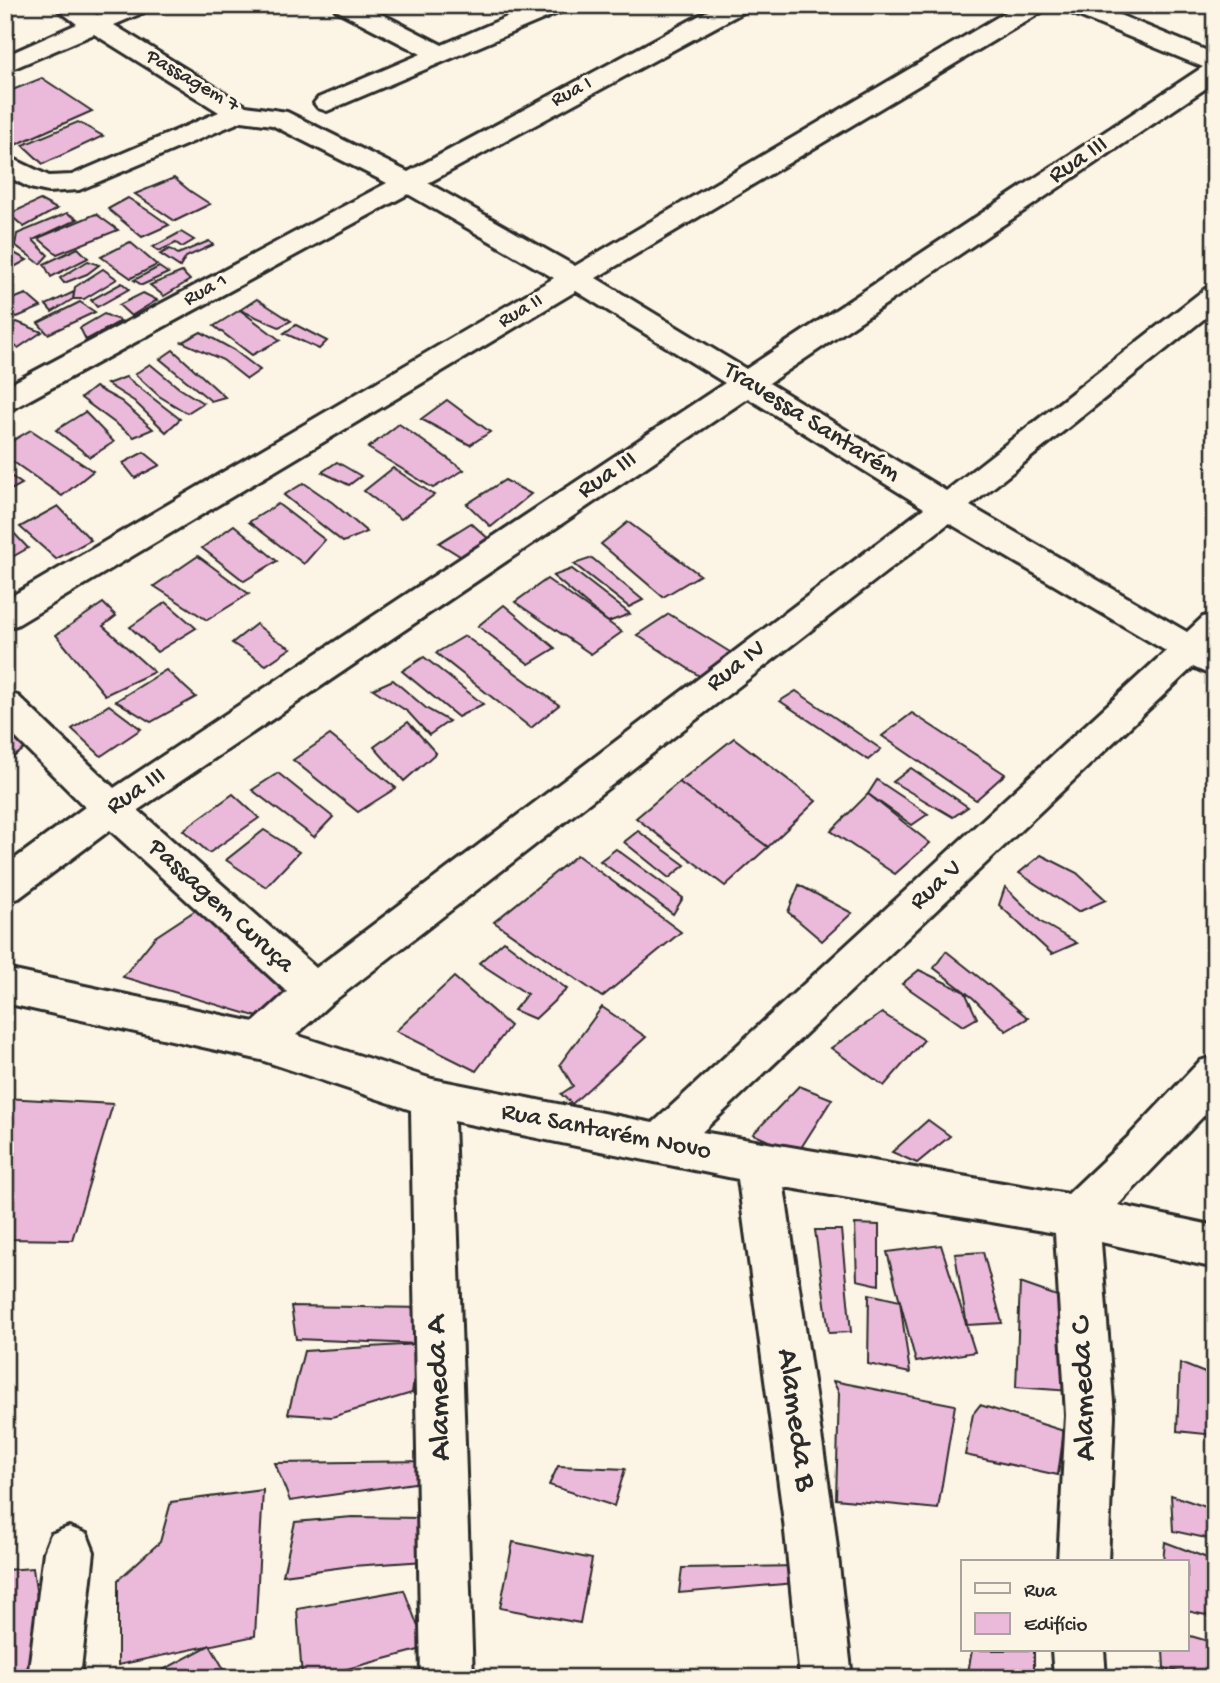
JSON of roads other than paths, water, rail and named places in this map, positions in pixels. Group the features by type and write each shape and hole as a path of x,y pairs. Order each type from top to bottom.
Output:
{"street":[{"name":"Passagem 7","path":"64,5 239,113 278,118 407,183"},
{"path":"5,65 140,5"},
{"path":"345,5 439,53"},
{"path":"327,103 556,5"},
{"name":"Rua I","path":"407,183 738,5"},
{"name":"Rua II","path":"5,616 1036,5"},
{"path":"1073,5 1215,63"},
{"name":"Rua III","path":"5,887 111,809 1215,70"},
{"path":"5,163 37,183 60,186 79,182 239,113"},
{"name":"Travessa Santarém","path":"407,183 577,279 947,507 1207,646"},
{"name":"Rua 1","path":"5,400 407,183"},
{"name":"Rua IV","path":"261,1042 315,992 947,507 1215,295"},
{"name":"Rua V","path":"659,1145 1207,646"},
{"name":"Passagem Curuça","path":"5,705 111,809 315,992"},
{"name":"Rua Santarém Novo","path":"5,986 261,1042 432,1098 659,1145 1076,1216 1215,1247"},
{"path":"1076,1216 1145,1149 1215,1074"},
{"name":"Alameda A","path":"432,1098 447,1678"},
{"name":"Alameda B","path":"758,1163 809,1522 826,1678"},
{"name":"Alameda C","path":"1076,1216 1090,1415 1083,1560"},
{"path":"54,1678 69,1552"},
{"path":"1078,1652 1080,1678"}]}
